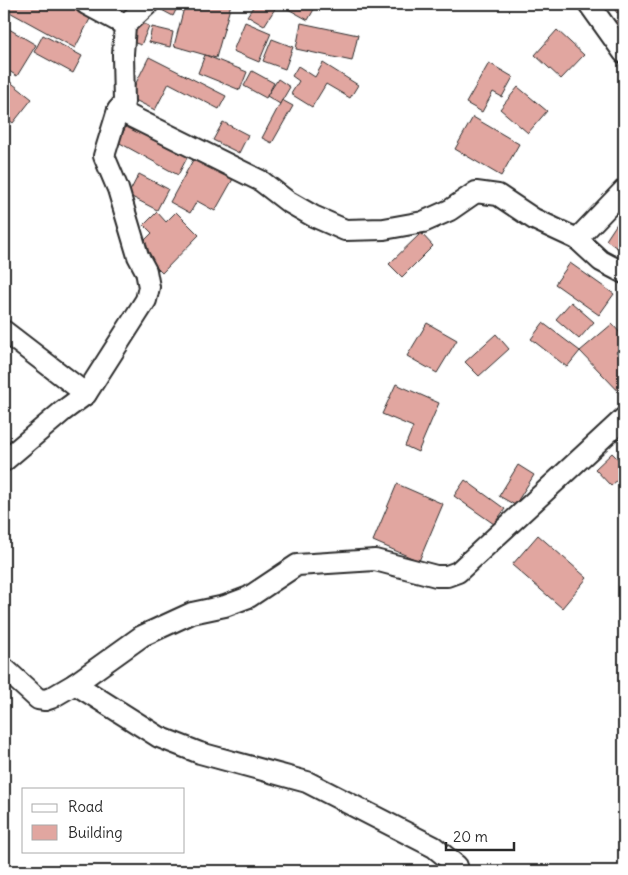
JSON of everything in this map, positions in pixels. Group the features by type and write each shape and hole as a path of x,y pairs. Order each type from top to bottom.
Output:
{"street":[{"path":"86,4 125,25"},
{"path":"4,461 86,394 146,300 149,286 146,271 138,256 118,188 104,156 118,110 124,103 123,54 125,25 148,4"},
{"path":"589,4 624,53"},
{"path":"118,110 261,181 313,216 345,230 384,229 423,222 450,210 476,192 498,195 534,219 577,239 601,261 624,273"},
{"path":"577,239 624,190"},
{"path":"4,331 86,394"},
{"path":"4,668 38,699 45,700 51,698 75,684 142,636 192,613 225,606 249,597 297,565 375,560 436,576 447,576 458,572 624,418"},
{"path":"75,684 159,737 200,753 307,782 434,847 458,866 458,871"}],"building":[{"path":"4,4 71,4 92,15 75,48 4,9"},
{"path":"158,4 179,4 173,16 156,7"},
{"path":"185,4 231,4 216,58 174,46"},
{"path":"255,4 278,4 264,26 247,16"},
{"path":"279,4 317,4 308,20"},
{"path":"611,4 624,4 624,8 617,13"},
{"path":"624,14 624,40 611,25"},
{"path":"135,20 149,26 141,45 127,40"},
{"path":"245,22 271,33 259,62 233,51"},
{"path":"301,23 358,35 352,61 296,49"},
{"path":"4,26 36,45 17,76 4,68"},
{"path":"152,27 173,32 170,47 149,42"},
{"path":"557,30 584,55 561,79 535,55"},
{"path":"43,35 82,56 73,73 34,52"},
{"path":"272,39 293,47 285,69 263,61"},
{"path":"205,55 247,72 240,90 198,73"},
{"path":"149,57 226,96 219,109 169,83 155,110 129,97"},
{"path":"323,63 358,85 350,98 326,84 312,107 291,94 299,81 292,76 298,66 315,77"},
{"path":"489,63 513,77 502,97 493,92 482,112 466,103"},
{"path":"252,71 274,83 266,98 244,86"},
{"path":"4,77 32,99 13,123 4,116"},
{"path":"278,79 290,87 280,104 267,96"},
{"path":"518,87 547,111 528,133 500,109"},
{"path":"282,100 293,106 272,143 262,138"},
{"path":"473,117 519,144 501,176 455,149"},
{"path":"223,122 248,135 239,153 213,140"},
{"path":"128,123 188,156 178,175 118,142"},
{"path":"194,158 233,179 215,211 197,201 190,213 170,202"},
{"path":"139,174 168,189 157,210 128,195"},
{"path":"157,212 166,222 176,212 199,235 162,273 137,248 152,233 144,225"},
{"path":"624,213 624,253 606,240"},
{"path":"421,233 433,246 402,277 389,264"},
{"path":"570,263 614,294 599,315 555,284"},
{"path":"571,302 594,322 579,339 556,319"},
{"path":"427,323 457,340 437,373 407,356"},
{"path":"543,323 580,351 567,367 531,339"},
{"path":"612,324 624,337 624,344 616,352 624,361 624,397 580,351"},
{"path":"496,334 509,349 479,376 465,362"},
{"path":"396,384 439,403 418,452 405,446 413,427 382,414"},
{"path":"612,453 624,465 624,474 611,486 595,469"},
{"path":"518,465 534,475 515,505 499,496"},
{"path":"465,480 505,509 494,524 454,496"},
{"path":"397,484 443,504 419,561 373,541"},
{"path":"538,535 587,578 562,608 512,565"}]}
